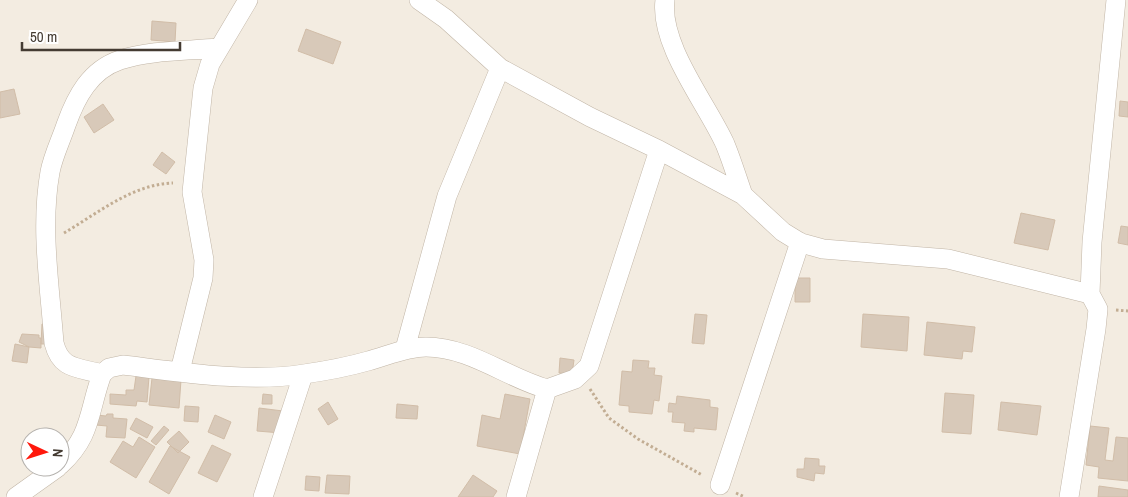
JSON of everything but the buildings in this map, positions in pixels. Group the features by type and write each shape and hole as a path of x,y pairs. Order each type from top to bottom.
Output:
{"street":[{"path":"180,371 203,278 204,260 196,221 193,182 203,88 210,64 218,48 248,0"},
{"path":"419,0 446,19 500,68 590,117 659,150 743,195 783,232 800,242 823,250 948,259 1090,294"},
{"path":"665,0 664,9 669,36 724,143 743,195"},
{"path":"1070,497 1098,309 1090,294 1092,242 1116,0"},
{"path":"102,374 63,363 58,356 54,343 46,210 50,170 74,101 85,84 104,68 120,60 218,48"},
{"path":"405,349 447,196 500,68"},
{"path":"70,456 84,437 102,374 109,368 123,365 247,376 303,374 368,361 405,349 426,347 452,350 528,384 547,389 576,379 589,366 603,329 659,150"},
{"path":"720,485 800,242"},
{"path":"263,497 303,374"},
{"path":"516,497 547,389"},
{"path":"16,497 44,477"}],"path":[{"path":"47,244 123,198 155,184 193,182"},
{"path":"581,375 609,418 638,439 745,497"}]}
